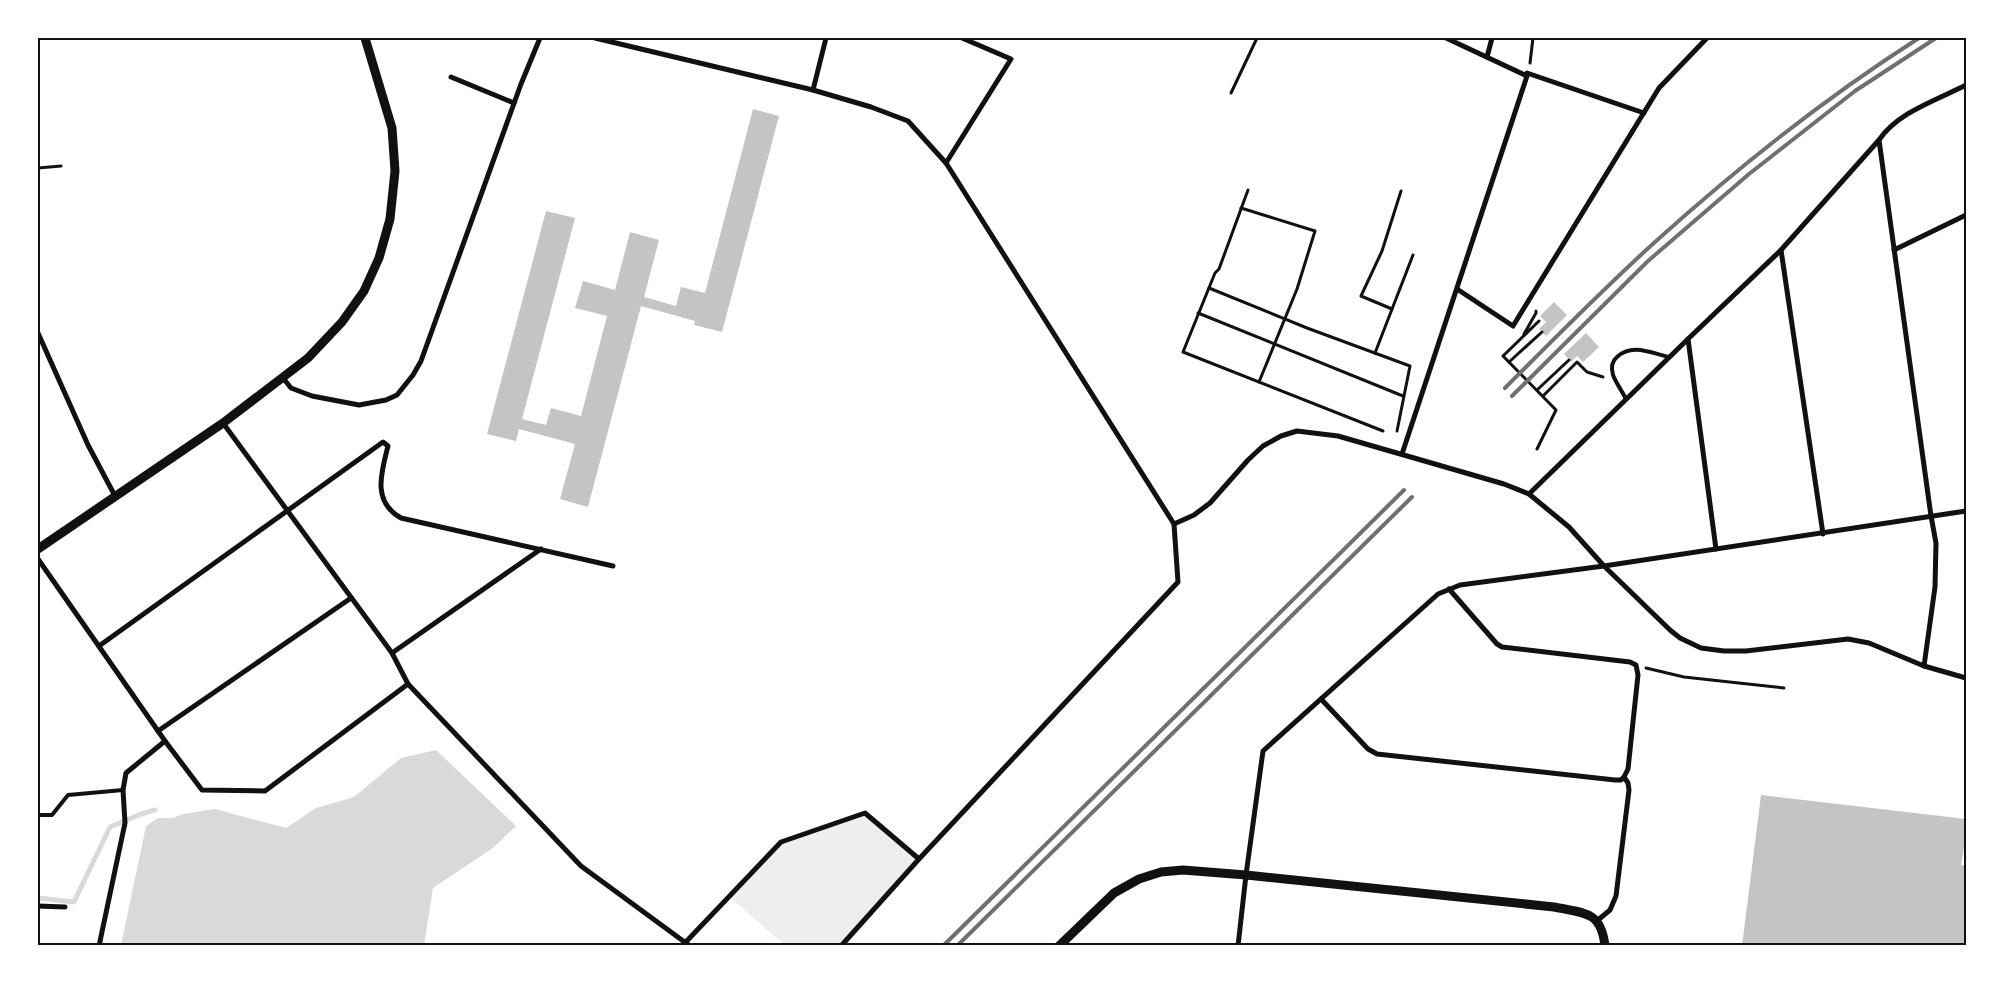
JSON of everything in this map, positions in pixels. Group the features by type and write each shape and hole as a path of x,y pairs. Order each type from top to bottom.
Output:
{"street":[{"path":"38,549 223,423 283,378 320,346 342,322 364,291 380,258 390,219 395,171 392,128 365,38"},
{"path":"283,378 291,388 312,396 359,405 386,400 397,395 406,385 422,361 514,103 540,38"},
{"path":"596,38 813,90 871,107 908,121 946,163 1174,524 1178,582 919,859 841,946"},
{"path":"813,90 826,38"},
{"path":"946,163 1011,59 962,38"},
{"path":"1402,454 1527,76 1446,38"},
{"path":"1487,57 1492,38"},
{"path":"1457,290 1513,326 1659,88 1707,38"},
{"path":"1528,73 1644,113"},
{"path":"451,77 514,103"},
{"path":"1529,494 1781,250 1880,140 1887,128 1900,118 1966,85"},
{"path":"1880,140 1936,543 1935,587 1924,666"},
{"path":"1894,250 1966,215"},
{"path":"1781,250 1823,534"},
{"path":"38,333 88,444 115,496"},
{"path":"1688,338 1716,549"},
{"path":"223,423 392,653 408,684 580,866 686,944 781,842 865,813 919,859"},
{"path":"1174,524 1194,515 1210,503 1248,460 1263,446 1281,436 1297,431 1338,436 1504,484 1529,494 1569,527 1604,566 1670,630 1680,638 1701,648 1746,651 1848,639 1869,643 1924,666 1966,678"},
{"path":"98,646 383,442 388,446 381,472 382,495 387,507 401,518 613,566"},
{"path":"1238,946 1263,752 1438,594 1460,585 1823,534 1966,511"},
{"path":"392,653 541,549"},
{"path":"38,559 165,741 202,790 265,791 408,684"},
{"path":"1321,699 1372,752 1621,780 1628,769 1638,674 1636,665 1630,662 1502,647 1497,644 1449,589"},
{"path":"158,731 351,598"},
{"path":"100,946 125,823 123,790 126,773 165,741"},
{"path":"1598,920 1610,910 1616,896 1629,790 1628,783 1624,777"},
{"path":"1059,946 1114,893 1139,879 1161,872 1184,870 1554,908 1586,914 1598,920 1605,946"},
{"path":"38,906 65,907"}],"lane":[{"path":"1626,398 1613,375 1612,369 1615,359 1624,351 1633,349 1669,357"},
{"path":"38,815 52,815 68,795 123,790"}],"path":[{"path":"1231,93 1257,38"},
{"path":"1528,73 1533,38"},
{"path":"38,168 61,166"},
{"path":"1248,190 1219,269 1215,273 1183,352 1383,431"},
{"path":"1392,309 1361,296 1382,252 1401,191"},
{"path":"1241,208 1315,230 1297,289 1259,382"},
{"path":"1375,353 1413,255"},
{"path":"1209,288 1410,366 1393,451"},
{"path":"1198,314 1403,396"},
{"path":"1537,449 1556,410 1503,356 1539,321"},
{"path":"1509,362 1542,332"},
{"path":"1537,390 1569,360"},
{"path":"1543,396 1577,362 1588,372 1604,378 1607,384"},
{"path":"1636,665 1684,677 1784,688"}],"shaded area":[{"path":"436,750 516,826 493,848 433,888 424,945 121,945 146,826 158,818 173,818 183,814 215,809 286,828 316,808 354,797 401,758"},
{"path":"865,813 919,859 841,945 784,945 729,896 781,842"}],"building":[{"path":"753,109 779,116 722,332 694,325 695,321 641,306 588,507 560,499 575,444 519,429 516,441 487,434 546,211 575,218 522,419 546,425 551,408 581,416 607,316 575,308 583,281 615,290 630,232 659,240 644,297 676,306 681,287 705,293"},
{"path":"1554,302 1567,315 1546,336 1539,329 1546,322 1540,316"},
{"path":"1586,333 1599,347 1583,362 1577,356 1571,362 1564,354"},
{"path":"1761,795 1966,819 1966,837 1961,865 1966,866 1966,946 1742,946"}],"waterway":[{"path":"38,898 74,902 110,827 155,810"}],"railway":[{"path":"1505,388 1655,242 1718,187 1816,109 1919,38"},
{"path":"1512,396 1648,261 1749,174 1855,91 1936,38"},
{"path":"943,946 1404,490"},
{"path":"957,946 1412,497"}]}
